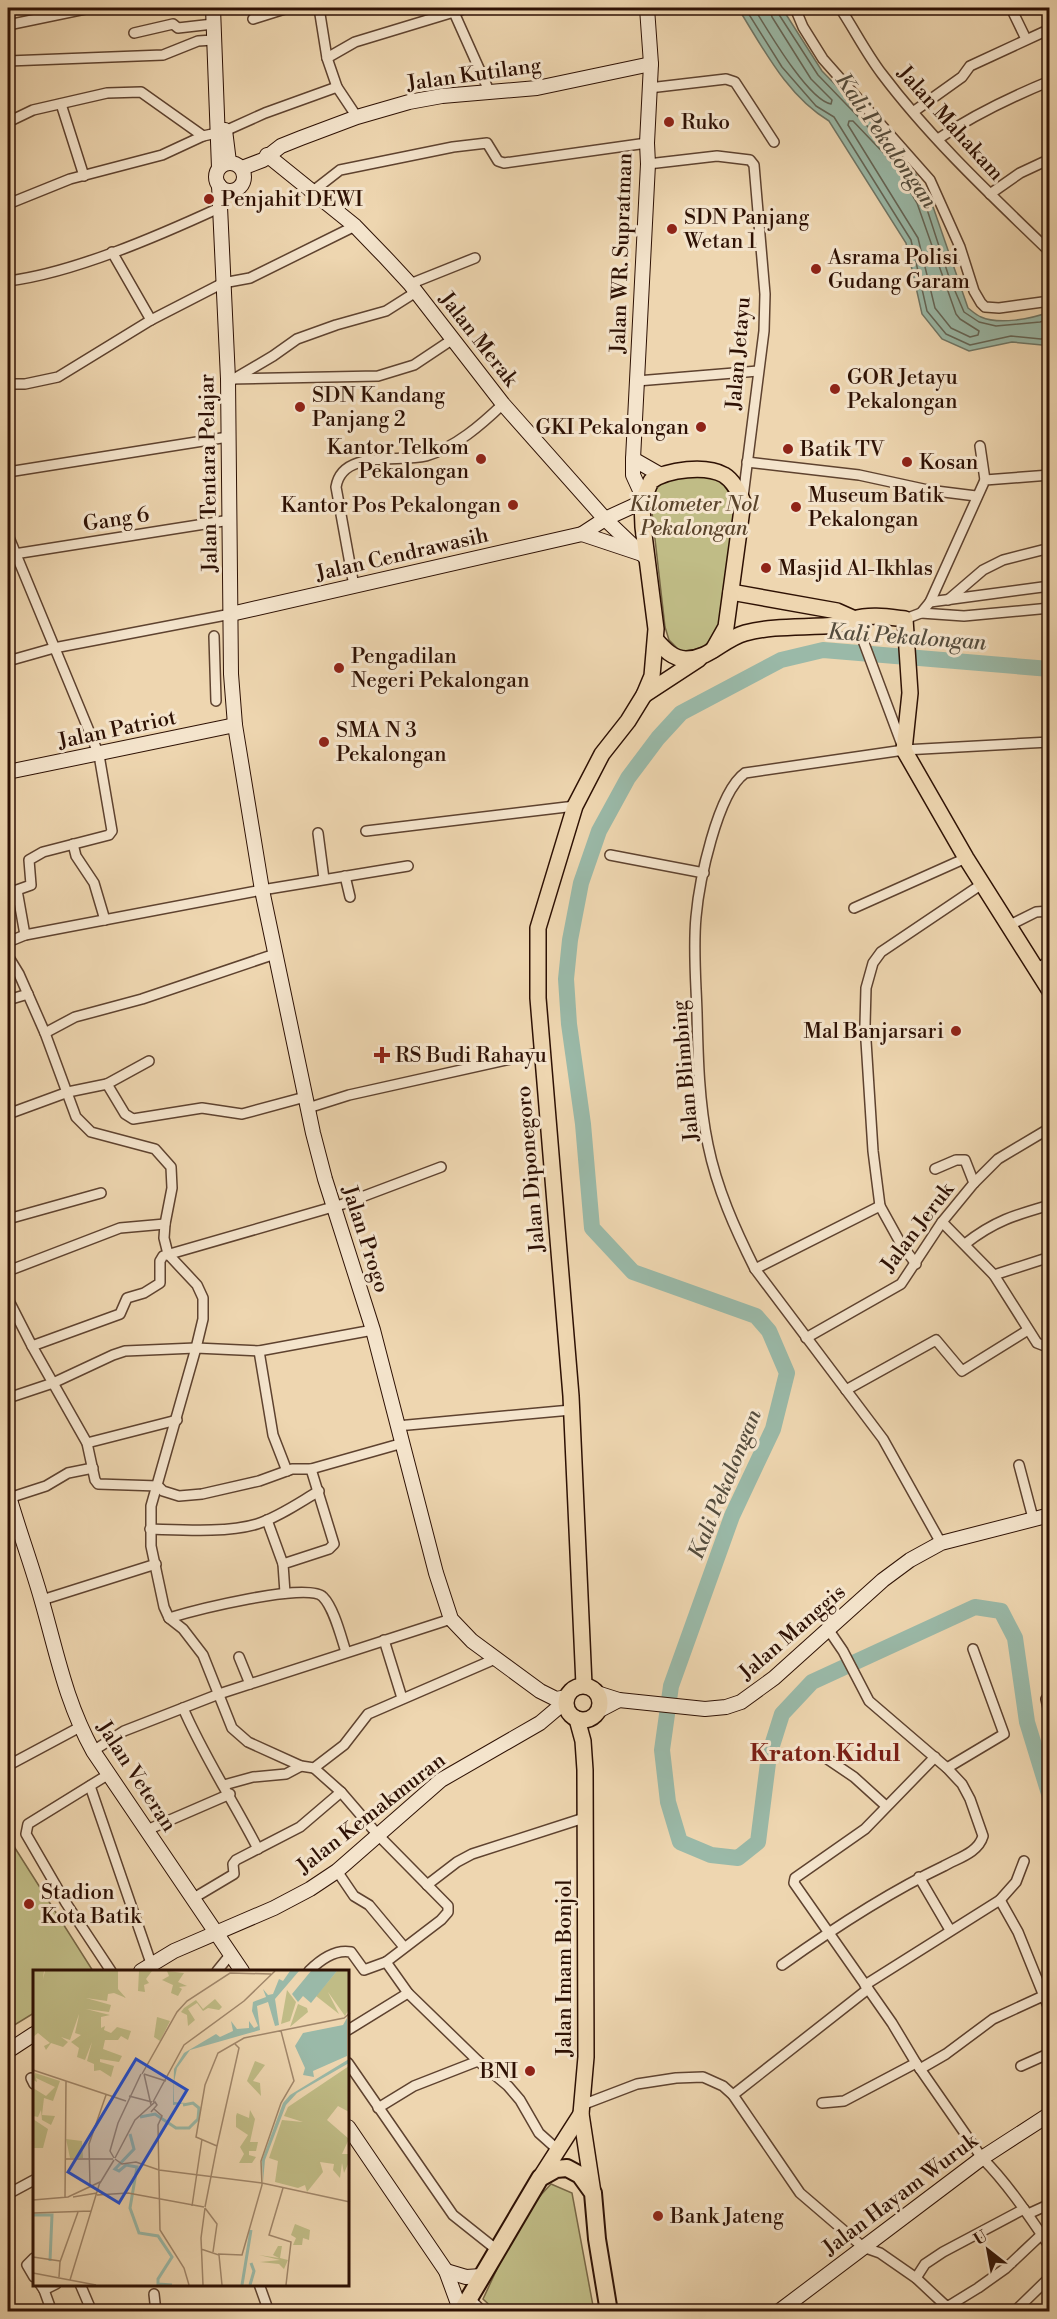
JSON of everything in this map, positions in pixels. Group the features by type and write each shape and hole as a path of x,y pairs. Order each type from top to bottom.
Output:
{"highway":[{"path":"465,2305 540,2178 556,2169 567,2168 580,2175 593,2193 597,2239 609,2312"}],"main road":[{"path":"642,499 651,481 675,470 690,470 724,475 734,484 743,502"},
{"name":"Jalan Diponegoro","path":"591,1689 537,998 538,928 575,807 602,754 628,721 644,695 652,676 656,640 644,556 642,499"},
{"name":"Jalan Jetayu","path":"708,653 726,627 743,502"},
{"path":"731,592 837,611 855,619"},
{"path":"644,695 708,653 742,634 772,627 840,625 855,619 878,616 904,625 910,693 904,750 966,858 1050,991"},
{"path":"656,640 664,650 679,658 708,653"},
{"path":"591,1689 601,1704 583,1741 570,1708 572,1690 591,1689"},
{"path":"570,1708 585,1720 596,1713"},
{"name":"Jalan Imam Bonjol","path":"583,1741 586,2057 581,2110 593,2193"},
{"path":"540,2178 581,2110"}],"street":[{"path":"8,26 90,8"},
{"path":"213,8 213,40 219,86"},
{"path":"219,86 222,8"},
{"path":"253,19 288,8"},
{"path":"319,8 327,58 337,87 357,117"},
{"path":"327,58 355,42 453,9 467,8"},
{"name":"Jalan WR. Supratman","path":"642,499 633,475 633,459 648,164 646,143 651,64 647,8"},
{"path":"795,8 803,27 823,58 930,180 960,247 974,291 981,303 985,307 999,308 1050,301"},
{"name":"Jalan Mahakam","path":"840,8 881,72 913,112 990,194 1050,252"},
{"path":"1011,8 1026,39"},
{"path":"453,9 490,93"},
{"path":"134,33 173,24 178,28 213,24"},
{"path":"913,112 962,77 970,66 1050,29"},
{"path":"8,61 163,55 198,41 213,40"},
{"name":"Jalan Kutilang","path":"235,173 265,158 281,146 357,117 410,102 442,96 537,88 651,64"},
{"path":"649,88 726,79 735,82 774,142"},
{"path":"938,139 973,117 1020,93 1050,81"},
{"name":"Jalan Tentara Pelajar","path":"219,86 218,135 235,173 220,214"},
{"path":"8,204 70,179 162,155 218,135 265,113 337,87"},
{"path":"8,122 33,110 106,93 141,92 218,135"},
{"path":"61,104 84,176"},
{"path":"313,191 340,170 453,147 488,143 498,161 504,163 646,143"},
{"name":"Jalan Jetayu","path":"648,164 730,156 750,160 754,165 765,294 763,338 743,502"},
{"name":"Jalan Merak","path":"265,158 313,191 355,226 413,288 503,404 605,519 644,556"},
{"path":"990,194 1020,173 1050,159"},
{"path":"219,185 226,190 235,173"},
{"name":"Jalan Tentara Pelajar","path":"235,173 216,177 219,185 223,283 231,379 228,437 231,674 235,725"},
{"path":"8,281 63,268 220,214"},
{"path":"8,384 25,384 58,377 151,320 223,283 250,278 355,226"},
{"path":"112,252 151,320"},
{"path":"231,379 273,356 297,339 386,311 413,288 475,258"},
{"path":"231,379 378,376 414,365 453,339"},
{"path":"637,381 758,371"},
{"path":"354,586 336,486 337,477 347,467 356,463 426,456 471,432 503,404"},
{"path":"8,472 228,437"},
{"path":"904,625 921,613 930,602 985,480 981,446"},
{"path":"633,459 662,475"},
{"path":"747,462 859,475 928,490 976,496"},
{"path":"985,480 1050,475"},
{"name":"Jalan Cendrawasih","path":"231,614 582,534 642,499"},
{"name":"Gang 6","path":"11,554 230,520"},
{"path":"582,534 644,556"},
{"path":"8,535 11,554 88,723 99,755 112,831 109,835 32,857 29,862 31,885 12,890 25,934"},
{"path":"948,600 983,570 1003,560 1050,548"},
{"path":"930,602 1050,585"},
{"path":"921,613 964,616 1050,608"},
{"path":"8,662 54,648 231,614"},
{"path":"855,619 904,750"},
{"path":"214,636 216,701"},
{"path":"214,673 231,674"},
{"name":"Jalan Patriot","path":"8,772 99,755 235,725"},
{"name":"Jalan Progo","path":"235,725 262,890 306,1102 334,1207 372,1330 436,1573 452,1619 465,1635 495,1659 570,1708"},
{"name":"Jalan Blimbing","path":"941,1543 883,1439 755,1269 718,1185 708,1145 701,1099 695,959 696,916 713,831 735,782 745,773 904,750 1050,742"},
{"path":"366,831 575,807"},
{"path":"318,833 324,879"},
{"path":"73,844 76,856 94,883 105,920"},
{"path":"610,855 704,873"},
{"path":"854,908 966,858"},
{"path":"8,942 25,934 262,890 408,866"},
{"path":"345,876 350,897"},
{"path":"916,1264 901,1244 880,1206 873,1151 865,1025 868,976 881,952 982,884"},
{"path":"1008,926 1036,912 1050,911"},
{"path":"45,1033 75,1017 142,999 276,954"},
{"path":"8,956 45,1033 76,1117 84,1127 91,1131 155,1149 171,1167 172,1188 164,1238 168,1254 197,1285 203,1298 203,1319 196,1348 151,1506 150,1528 164,1607 169,1618 197,1645 232,1728 248,1742 301,1766 314,1768 341,1792 378,1835 448,1906 448,1912 386,1962 364,1970 351,1952 343,1951 323,1959 310,1970"},
{"path":"1036,970 1050,960"},
{"path":"8,1000 28,994"},
{"path":"107,1084 125,1114 133,1119 202,1107 242,1114 349,1095 542,1052"},
{"path":"8,1114 68,1092 107,1084 148,1060"},
{"name":"Jalan Jeruk","path":"806,1338 900,1284 916,1264 942,1222 974,1183 998,1159 1050,1128"},
{"path":"935,1169 956,1160 964,1160 974,1183"},
{"path":"32,1346 120,1314 128,1298 144,1293 160,1283 161,1258 168,1254 334,1207 441,1167"},
{"path":"8,1219 101,1193"},
{"path":"965,1244 985,1228 1014,1215 1050,1204"},
{"path":"755,1269 880,1206"},
{"path":"942,1222 994,1275 1037,1343 1050,1348"},
{"path":"8,1272 120,1228 165,1224"},
{"path":"994,1275 1050,1257"},
{"path":"8,1299 52,1383 87,1443 98,1484 158,1486 163,1491 179,1496 202,1494 259,1481 287,1471 311,1469 403,1443"},
{"path":"8,1398 52,1383 113,1355 125,1352 196,1348 259,1351 372,1330"},
{"path":"846,1389 936,1340 962,1371 1028,1330"},
{"path":"259,1351 273,1435 287,1471"},
{"path":"397,1426 571,1410"},
{"path":"87,1443 177,1420"},
{"path":"1019,1465 1033,1518"},
{"path":"8,1495 46,1486 68,1473 93,1468"},
{"path":"283,1564 329,1549 334,1544 320,1491 311,1469"},
{"path":"150,1528 233,1528 267,1520 320,1491"},
{"name":"Jalan Veteran","path":"8,1495 42,1600 64,1687 80,1727 93,1751 241,1970"},
{"name":"Jalan Manggis","path":"591,1689 626,1701 705,1708 726,1707 741,1702 753,1695 883,1580 910,1560 941,1543 1050,1515"},
{"path":"267,1520 283,1564 285,1593"},
{"path":"42,1600 156,1564"},
{"path":"169,1618 208,1607 285,1593 315,1592 321,1595 334,1620 346,1652"},
{"path":"93,1751 124,1731 219,1694 452,1619"},
{"path":"782,1965 828,1933 919,1877 974,1851 982,1840 982,1832 963,1784 935,1757 873,1705 828,1629"},
{"path":"384,1640 402,1698"},
{"path":"947,1768 1004,1734 974,1648"},
{"path":"239,1657 250,1684"},
{"path":"314,1768 344,1745 363,1718 402,1698 458,1677 495,1659"},
{"path":"1050,1693 1046,1699 1050,1717"},
{"path":"596,1713 626,1701"},
{"path":"183,1708 199,1745 230,1794 258,1849"},
{"name":"Jalan Kemakmuran","path":"149,1969 174,1951 273,1908 310,1889 338,1871 441,1780 549,1716 570,1708"},
{"path":"9,1765 80,1727"},
{"path":"823,1756 855,1777 886,1806"},
{"path":"935,1757 852,1839 794,1880 796,1887 898,2032 918,2066 982,2158 1026,2212 1050,2247"},
{"path":"224,1785 253,1777 286,1774 301,1766"},
{"path":"109,1774 28,1824 26,1834 66,1903 110,1970"},
{"path":"90,1786 149,1969"},
{"path":"192,1899 232,1876 234,1862 300,1827 341,1792"},
{"path":"147,1830 230,1794"},
{"path":"427,1886 457,1862 472,1854 584,1818"},
{"path":"733,2095 866,1987 950,1930 1000,1900 1016,1882 1024,1861"},
{"path":"338,1871 354,1896 369,1905 404,1947"},
{"path":"919,1877 950,1930"},
{"path":"1000,1900 1018,1932 1050,2011"},
{"path":"218,1970 230,1955"},
{"path":"386,1962 408,1993 478,2061 508,2086 520,2100 539,2133 558,2150"},
{"path":"350,2029 408,1993"},
{"path":"822,2103 844,2101 946,2054 993,2019 1043,1996"},
{"path":"8,2051 33,2035"},
{"path":"1022,2066 1050,2053"},
{"path":"378,2108 414,2086 478,2061"},
{"path":"350,2067 453,2215 497,2250"},
{"path":"581,2110 637,2084 676,2078 703,2077 723,2086 733,2095 800,2193 863,2247 880,2253 916,2278 950,2309 1006,2268 1041,2235"},
{"name":"Jalan Hayam Wuruk","path":"778,2312 982,2158 1050,2114"},
{"path":"350,2130 446,2271 465,2305 483,2312"},
{"path":"8,2194 33,2181"},
{"path":"916,2278 925,2264 943,2252 1026,2212 1050,2204"},
{"path":"33,2259 27,2265 33,2275"},
{"path":"446,2271 466,2277 482,2276"},
{"path":"1014,2312 1050,2277"},
{"path":"81,2286 92,2312"},
{"path":"260,2286 269,2312"},
{"path":"42,2287 52,2312"},
{"path":"154,2294 156,2312"}],"green space":[{"name":"Kilometer Nol Pekalongan","path":"676,475 707,477 722,481 733,492 735,507 721,626 705,645 688,651 680,651 669,640 665,627 651,504 659,485"},
{"name":"Stadion Kota Batik","path":"8,1837 92,1970 33,1970 33,2014 8,2029"},
{"path":"551,2184 572,2193 594,2311 496,2311 483,2299 520,2224"}],"water":[{"path":"738,8 782,8 822,71 904,155 930,198 968,308 981,317 997,321 1024,319 1049,312 1049,342 1042,345 1012,342 969,351 942,339 922,314 906,243 829,121 814,111 788,85"}],"waterway":[{"name":"Kali Pekalongan","path":"1050,669 823,650 781,660 681,713 658,738 628,778 599,831 581,883 570,940 566,979 569,1024 583,1124 592,1228 633,1272 756,1316 769,1331 787,1373 773,1429 732,1516 671,1686 662,1750 668,1802 680,1842 711,1855 738,1858 758,1842 769,1755 782,1714 812,1682 975,1607 1001,1611 1015,1638 1027,1722 1050,1797"}],"place":[{"name":"Ruko","path":"669,122"},
{"name":"Penjahit DEWI","path":"209,199"},
{"name":"SDN Panjang Wetan 1","path":"672,229"},
{"name":"Asrama Polisi Gudang Garam","path":"816,269"},
{"name":"GOR Jetayu Pekalongan","path":"835,389"},
{"name":"SDN Kandang Panjang 2","path":"300,407"},
{"name":"GKI Pekalongan","path":"701,427"},
{"name":"Batik TV","path":"788,449"},
{"name":"Kantor Telkom Pekalongan","path":"481,459"},
{"name":"Kosan","path":"907,462"},
{"name":"Kantor Pos Pekalongan","path":"513,505"},
{"name":"Museum Batik Pekalongan","path":"796,507"},
{"name":"Masjid Al-Ikhlas","path":"766,568"},
{"name":"Pengadilan Negeri Pekalongan","path":"339,668"},
{"name":"SMA N 3 Pekalongan","path":"324,742"},
{"name":"Mal Banjarsari","path":"956,1031"},
{"name":"RS Budi Rahayu","path":"382,1055"},
{"name":"Stadion Kota Batik","path":"29,1904"},
{"name":"BNI","path":"530,2071"},
{"name":"Bank Jateng","path":"658,2216"}],"district":[{"name":"Kraton Kidul","path":"825,1753"}]}
